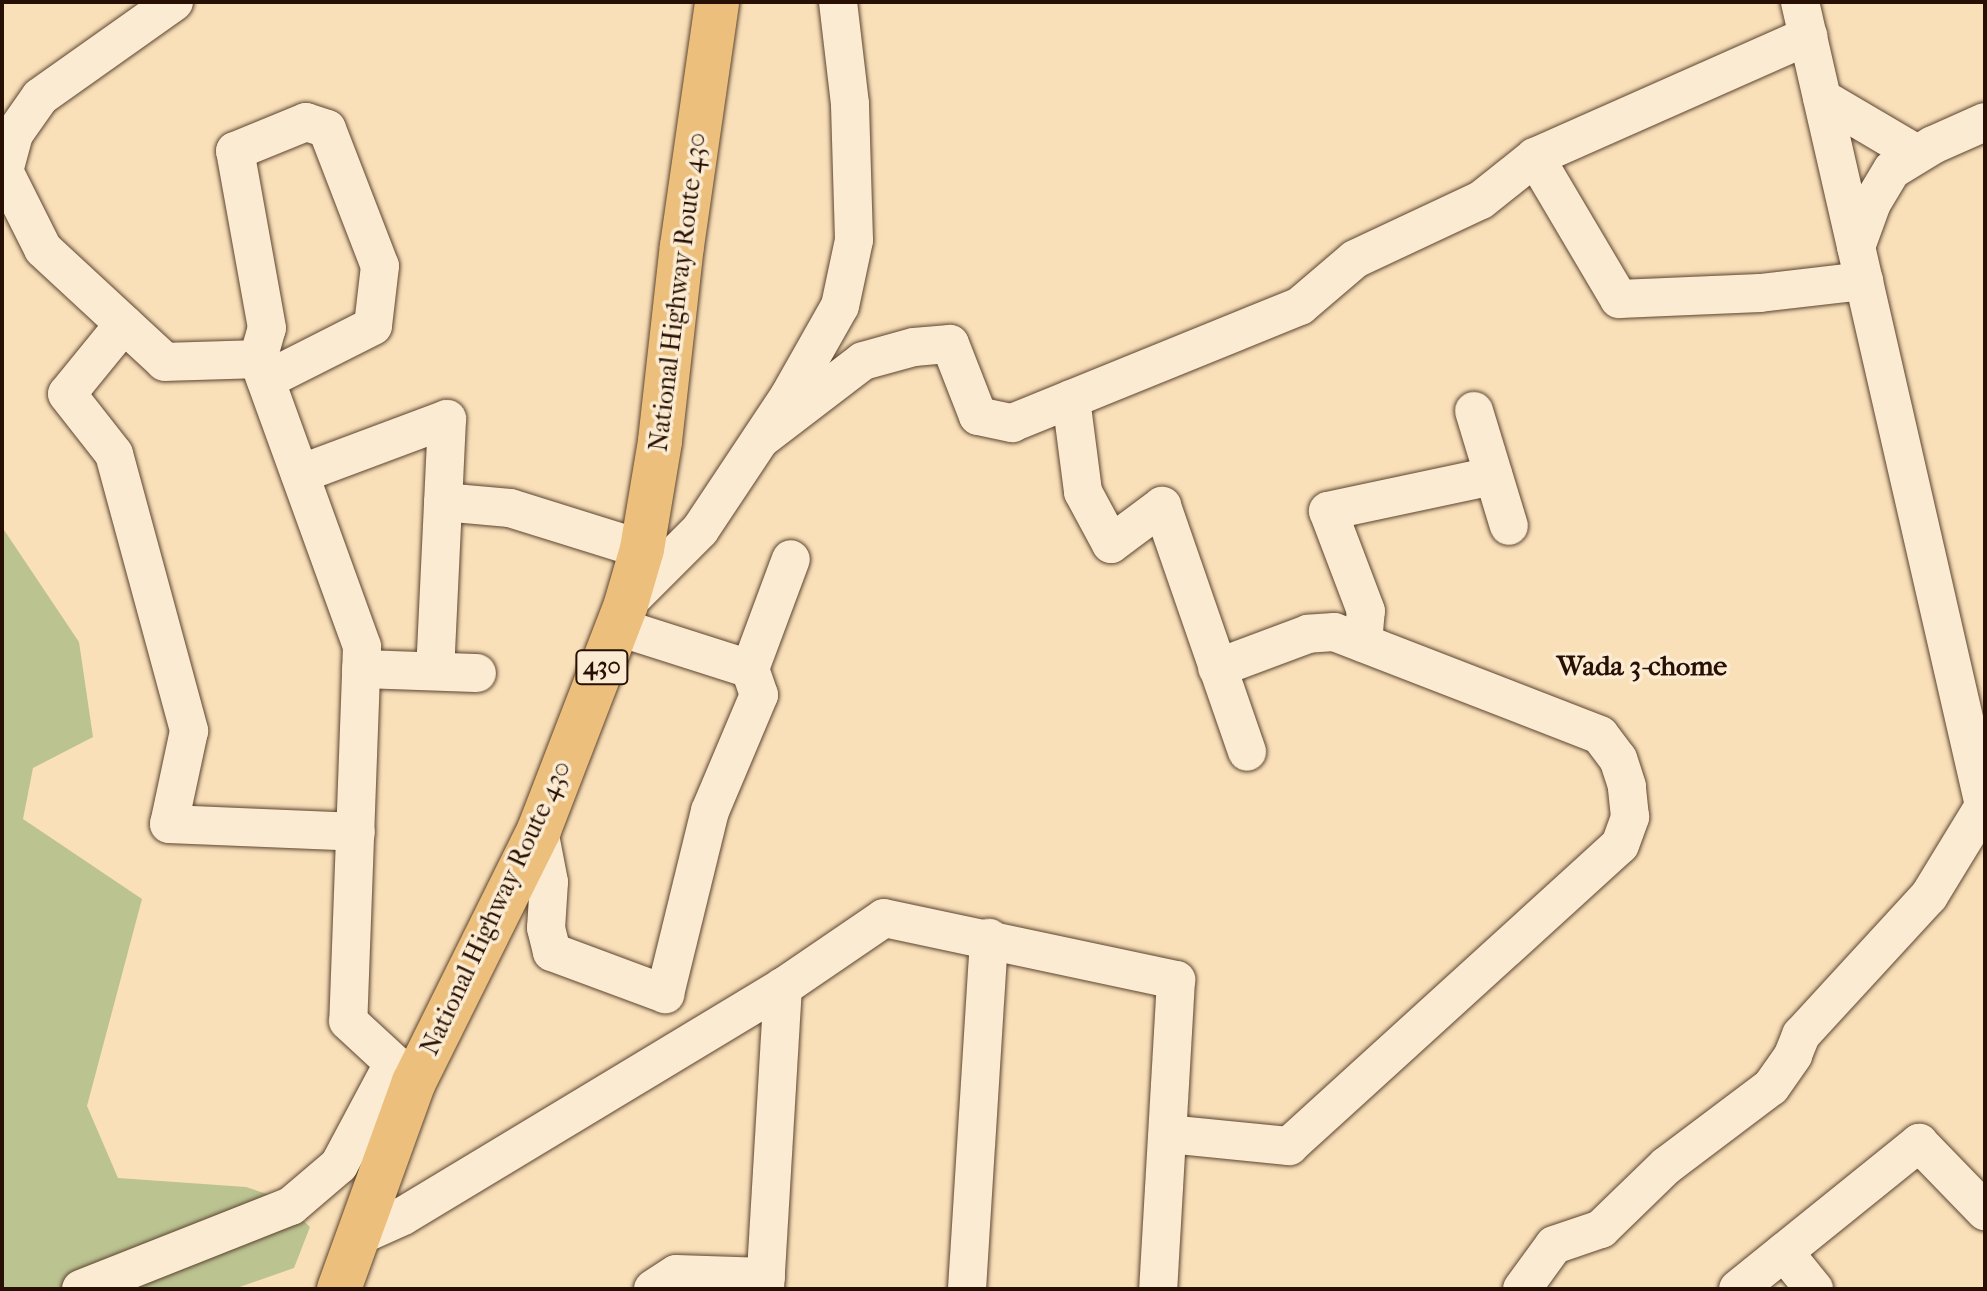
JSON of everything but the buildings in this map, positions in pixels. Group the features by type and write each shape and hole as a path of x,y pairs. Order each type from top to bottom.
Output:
{"highway":[{"name":"National Highway Route 430","path":"339,1289 361,1235 404,1073 539,830 622,615 642,549 660,441 682,246 717,2"}],"street":[{"path":"81,1289 291,1206 339,1165 404,1073 348,1021 362,647 262,370 267,328 235,151 306,122 327,129 380,266 373,326 262,370 165,362 43,249 6,186 4,171 14,134 40,97 174,2"},
{"path":"750,669 622,615 700,530 761,439 840,306 854,240 850,104 838,2"},
{"path":"761,439 863,361 914,347 950,344 978,416 1012,423 1300,306 1355,259 1481,200 1535,157 1804,19 1984,808 1929,896 1801,1035 1793,1055 1771,1087 1666,1166 1601,1229 1554,1245 1522,1289"},
{"path":"1822,98 1917,154"},
{"path":"1860,264 1872,203 1892,170 1917,154 1985,122"},
{"path":"1535,157 1619,299 1760,293 1860,264"},
{"path":"124,324 67,394 114,454 189,731 169,824 356,832"},
{"path":"1071,399 1083,492 1111,544 1162,506 1247,752"},
{"path":"1474,411 1509,526"},
{"path":"300,474 447,419 435,671"},
{"path":"1363,643 1366,611 1328,511 1493,476"},
{"path":"443,502 510,508 642,549"},
{"path":"539,830 549,882 546,928 552,952 665,994 710,811 759,695 750,669 791,559"},
{"path":"1168,1134 1289,1146 1620,845 1630,817 1627,786 1618,759 1600,735 1334,632 1308,634 1217,668"},
{"path":"1948,649 1985,693"},
{"path":"361,669 477,673"},
{"path":"361,1235 403,1216 783,987 884,918 1176,980 1158,1289"},
{"path":"967,1289 989,938"},
{"path":"653,1289 676,1274 766,1283 783,987"},
{"path":"1738,1289 1919,1143 1985,1211"},
{"path":"1784,1252 1814,1289"}],"green space":[{"path":"2,527 79,642 93,737 33,768 23,819 142,899 87,1106 118,1178 246,1187 279,1198 310,1227 294,1268 234,1289 2,1289"}],"district":[{"name":"Wada 3-chome","path":"1642,666"}]}
